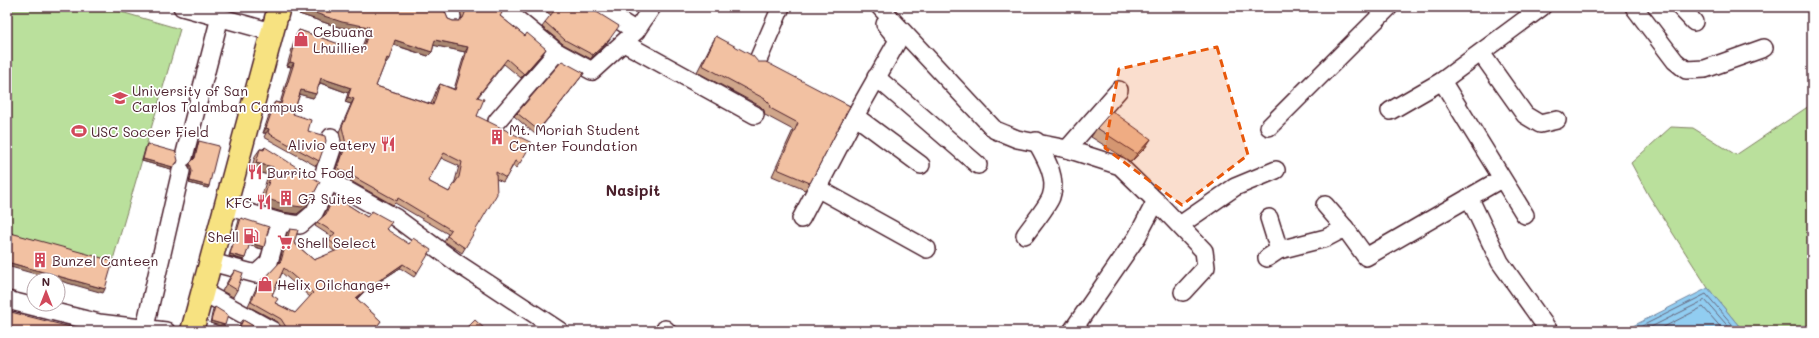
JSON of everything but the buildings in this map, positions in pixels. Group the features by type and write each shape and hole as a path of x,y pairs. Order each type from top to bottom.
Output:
{"main road":[{"path":"192,331 279,7"}],"street":[{"path":"182,7 272,32"},
{"path":"502,7 557,52 592,71 636,31 652,7"},
{"path":"598,7 636,31"},
{"path":"758,60 782,7"},
{"path":"801,219 854,116 897,39 870,7"},
{"path":"880,7 995,130 1017,139 1036,141 1067,149 1120,166 1156,200 1204,251 1206,267 1183,292"},
{"path":"1269,127 1389,7"},
{"path":"1390,111 1442,81 1542,7"},
{"path":"1634,7 1675,61 1686,70 1705,69 1764,48"},
{"path":"1680,7 1694,22"},
{"path":"144,330 182,164 220,17"},
{"path":"624,43 755,115"},
{"path":"497,121 557,52"},
{"path":"1481,53 1525,115 1540,124 1558,120"},
{"path":"876,77 978,165"},
{"path":"1442,81 1501,179 1525,215"},
{"path":"1067,149 1119,90"},
{"path":"854,116 921,165"},
{"path":"331,137 333,146 323,176 396,218 457,263 560,331"},
{"path":"1025,235 1051,197 1053,182 1051,172 1036,141"},
{"path":"1180,225 1235,187 1276,170"},
{"path":"1325,205 1345,228 1366,257 1501,179"},
{"path":"226,206 280,222 300,225 314,213 330,180"},
{"path":"817,188 927,249"},
{"path":"1470,197 1500,262 1549,331"},
{"path":"1072,331 1137,237 1156,200"},
{"path":"1269,218 1273,254 1326,238 1345,228"},
{"path":"211,262 256,274 269,262 280,222"},
{"path":"203,292 273,331"},
{"path":"7,300 99,323 144,330 166,331"}],"highlighted area":[{"path":"1217,47 1248,155 1182,205 1105,148 1119,69"}],"green space":[{"name":"USC Soccer Field","path":"7,7 104,7 180,29 112,263 7,232"},
{"path":"1812,104 1812,331 1743,331 1708,288 1649,196 1631,163 1671,127 1693,128 1736,155"}],"water":[{"path":"1708,288 1743,331 1623,331"}],"place":[{"name":"Cebuana Lhuillier","path":"301,39"},
{"name":"University of San Carlos Talamban Campus","path":"120,98"},
{"name":"USC Soccer Field","path":"79,131"},
{"name":"Mt. Moriah Student Center Foundation","path":"497,137"},
{"name":"Alivio eatery","path":"388,144"},
{"name":"Burrito Food","path":"255,172"},
{"name":"G7 Suites","path":"286,198"},
{"name":"KFC","path":"264,202"},
{"name":"Shell","path":"251,236"},
{"name":"Shell Select","path":"285,242"},
{"name":"Bunzel Canteen","path":"40,260"},
{"name":"Helix Oilchange+","path":"265,284"}],"district":[{"name":"Nasipit","path":"633,190"}]}
